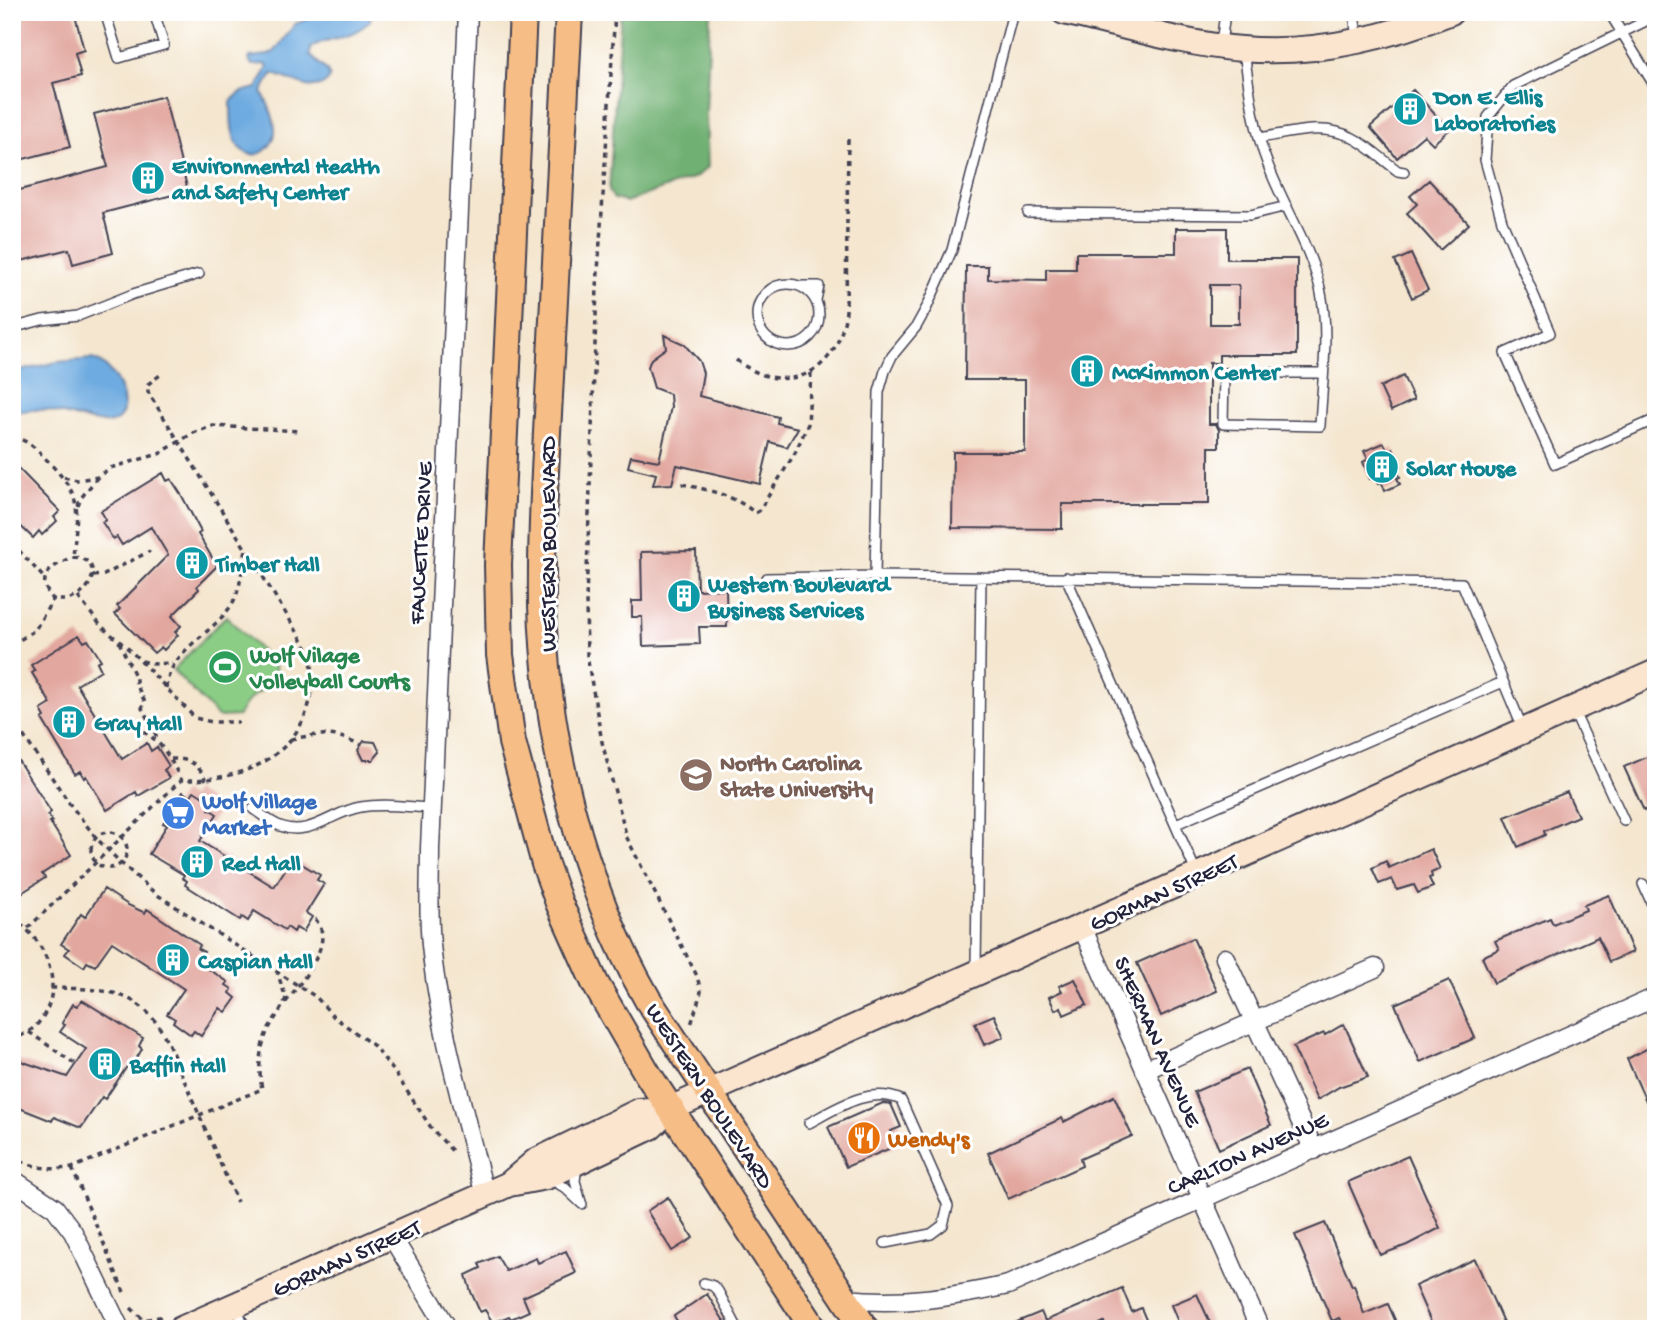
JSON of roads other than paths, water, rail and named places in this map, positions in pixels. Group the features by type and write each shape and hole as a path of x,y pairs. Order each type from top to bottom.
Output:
{"main road":[{"name":"WESTERN BOULEVARD","path":"523,12 498,565 498,623 504,693 518,766 545,864 559,903 595,983 670,1109 814,1329"},
{"name":"WESTERN BOULEVARD","path":"569,12 542,553 545,648 552,707 567,786 586,863 606,918 648,1000 865,1329"},
{"path":"1064,12 1232,48 1312,47 1357,41 1451,12"},
{"name":"GORMAN STREET","path":"509,1184 546,1177 651,1127 670,1109 1656,672"},
{"name":"GORMAN STREET","path":"177,1321 236,1305 485,1196 509,1184 536,1161 639,1111 670,1109"}],"street":[{"name":"FAUCETTE DRIVE","path":"468,12 431,808 431,944 442,1014 485,1196"},
{"name":"SHERMAN AVENUE","path":"1082,927 1260,1329"},
{"path":"1225,958 1314,1150"},
{"path":"1145,1070 1374,968"},
{"name":"CARLTON AVENUE","path":"846,1299 873,1302 917,1301 951,1297 1008,1284 1656,996"},
{"path":"12,1179 55,1208 73,1232 120,1329"},
{"path":"392,1237 448,1329"}],"lane":[{"path":"105,12 119,58 164,45 154,12"},
{"path":"875,576 880,388 892,356 916,327 927,307 952,250 1013,12"},
{"path":"1225,12 1232,48 1249,88 1267,164 1302,236 1320,290 1324,321 1320,426 1223,424 1224,373 1322,373"},
{"path":"1354,12 1357,41"},
{"path":"1609,12 1655,85"},
{"path":"1656,16 1513,86 1488,117 1485,160 1502,221 1550,334 1505,353 1555,464 1656,419"},
{"path":"1260,138 1317,128 1335,130 1354,138 1398,171 1404,172"},
{"path":"1028,213 1250,215 1287,206"},
{"path":"12,328 42,320 78,316 133,294 199,274"},
{"path":"781,284 802,286 819,286 816,300 820,321 809,339 800,344 780,345 763,334 757,314 764,295 781,284"},
{"path":"976,974 981,577"},
{"path":"767,578 1066,577 1462,583 1524,731"},
{"path":"1066,577 1198,875"},
{"path":"1175,824 1503,682"},
{"path":"1573,709 1624,821"},
{"path":"253,808 280,826 299,830 361,807 386,805 431,808"},
{"path":"1643,884 1656,913"},
{"path":"809,1123 868,1095 888,1094 901,1100 947,1206 943,1225 931,1234 885,1243"},
{"path":"546,1177 564,1187 582,1204 575,1181 578,1161"},
{"path":"704,1283 713,1286 718,1292 738,1329"},
{"path":"236,1305 245,1329"}],"water":[{"path":"324,12 367,12 371,19 350,34 311,47 310,55 330,77 324,84 310,87 272,74 262,92 272,114 275,134 273,140 270,146 260,153 242,150 235,140 232,128 231,102 243,92 257,88 268,67 265,64 252,65 250,57 268,55 275,51 295,24"},
{"path":"91,359 107,368 123,397 121,416 114,422 91,421 45,410 12,413 12,373 57,362"}],"place":[{"name":"Don E. Ellis Laboratories","path":"1410,109"},
{"name":"Environmental Health and Safety Center","path":"148,178"},
{"name":"McKimmon Center","path":"1087,371"},
{"name":"Solar House","path":"1382,467"},
{"name":"Timber Hall","path":"192,563"},
{"name":"Western Boulevard Business Services","path":"684,596"},
{"name":"Wolf Vilage Volleyball Courts","path":"225,667"},
{"name":"Gray Hall","path":"69,722"},
{"name":"North Carolina State University","path":"696,775"},
{"name":"Wolf Village Market","path":"178,813"},
{"name":"Red Hall","path":"197,862"},
{"name":"Caspian Hall","path":"173,960"},
{"name":"Baffin Hall","path":"105,1064"},
{"name":"Wendy's","path":"864,1138"}]}
